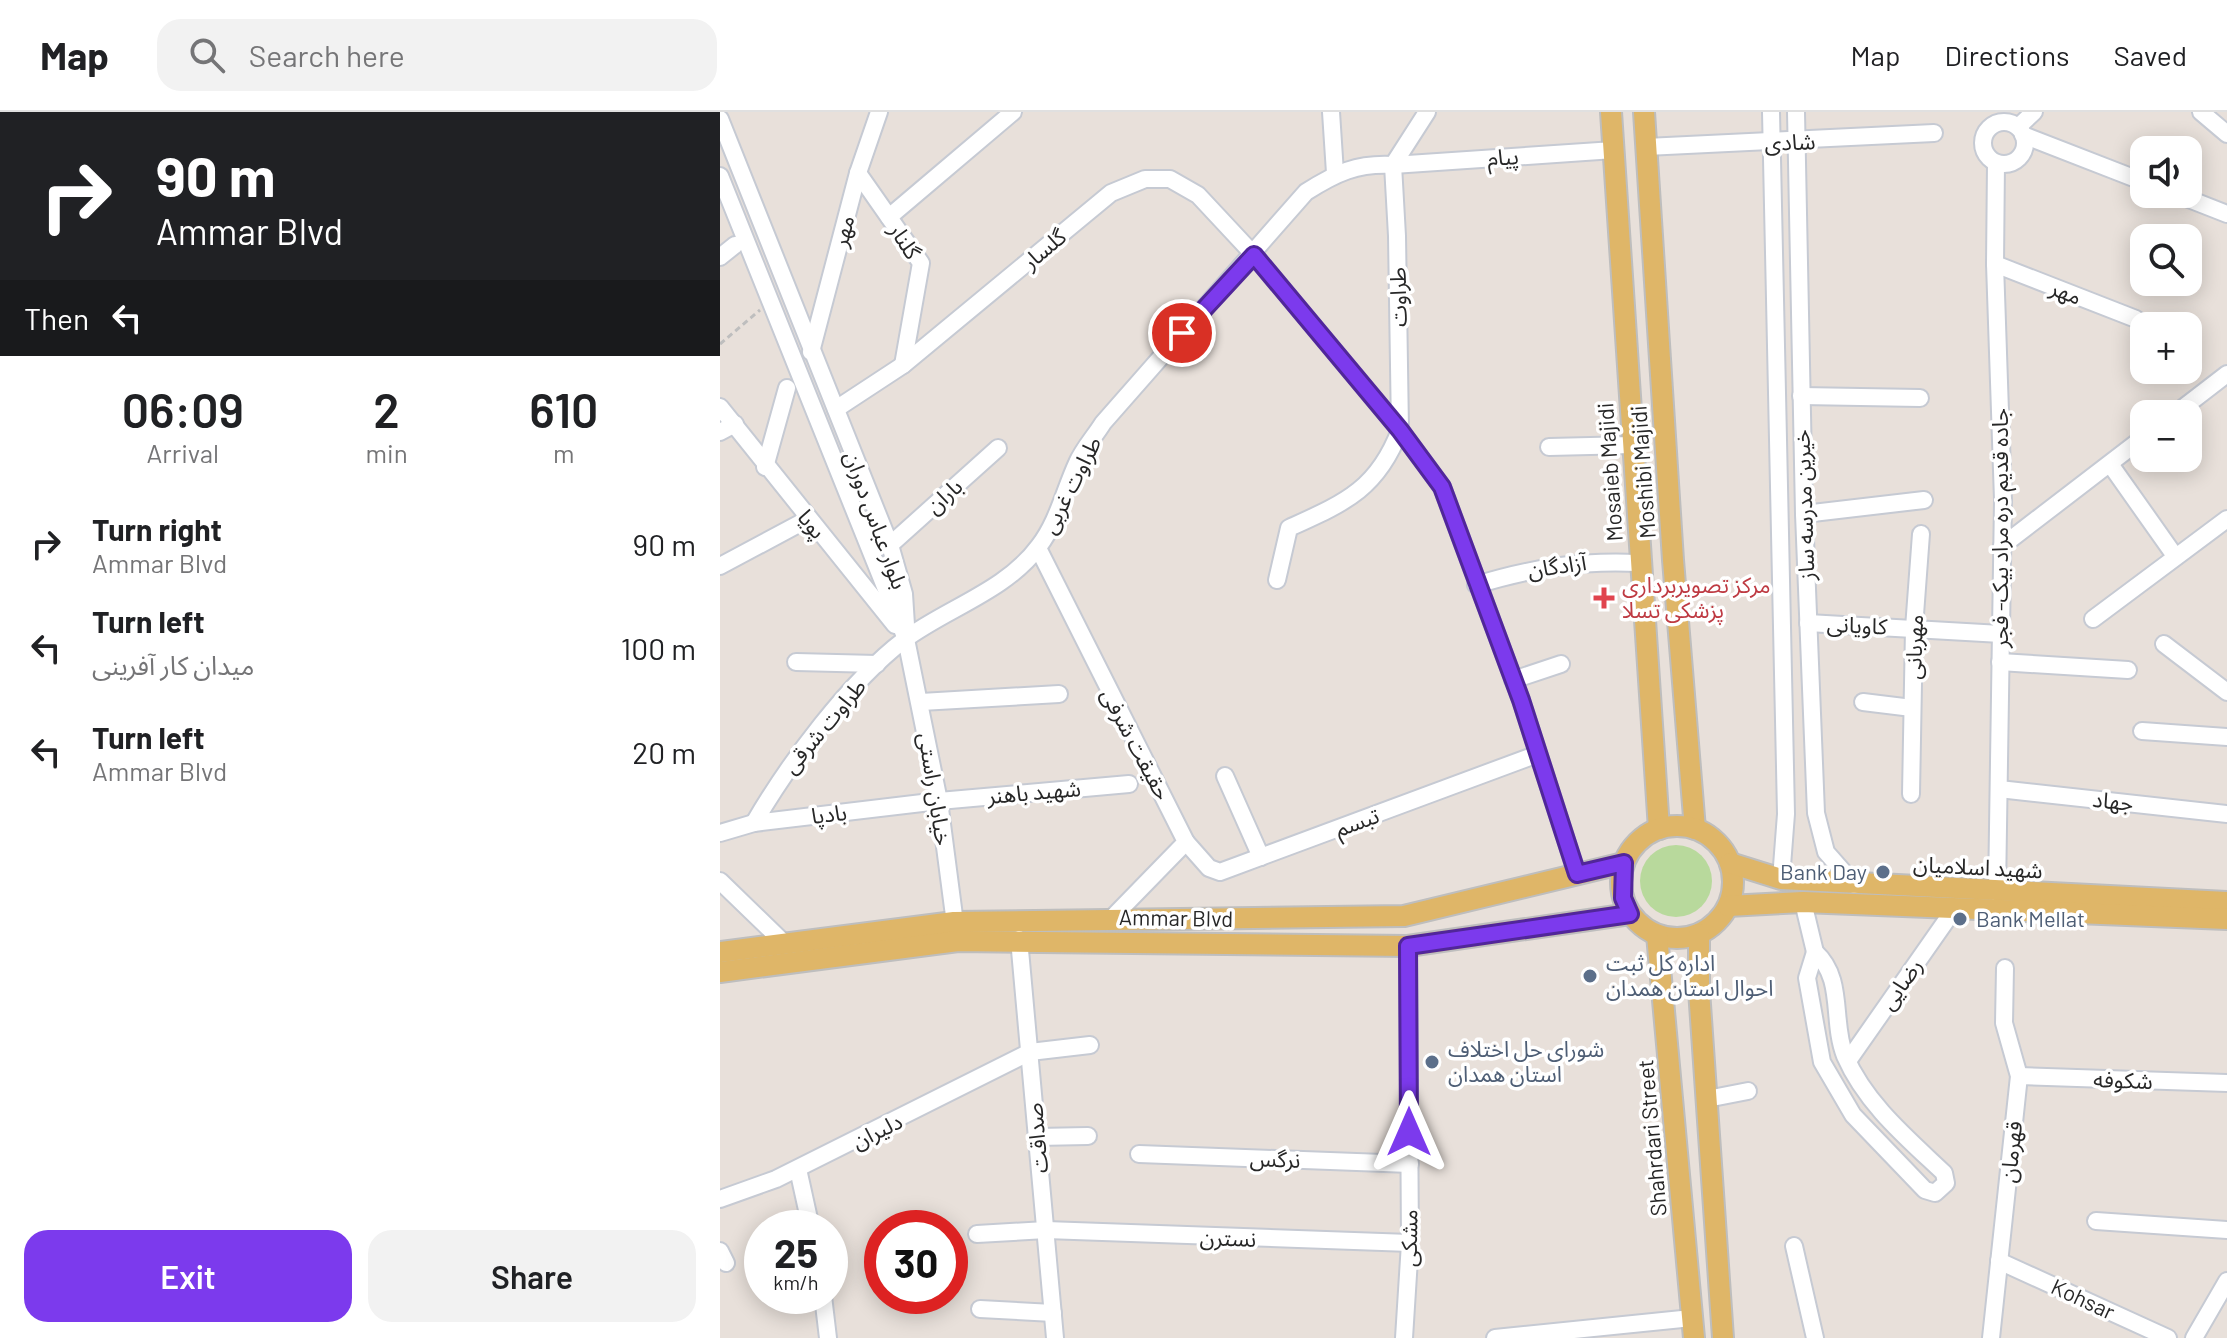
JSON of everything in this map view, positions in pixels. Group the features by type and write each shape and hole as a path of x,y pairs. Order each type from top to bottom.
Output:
{"main road":[{"name":"Mosaieb Majidi","path":"1611,112 1659,829"},
{"name":"Moshibi Majidi","path":"1644,112 1695,829"},
{"path":"1677,826 1695,829 1722,848 1730,863 1733,892 1728,906 1721,918 1699,934 1685,938 1657,935 1630,914 1623,898 1624,863 1638,842 1659,829 1677,826"},
{"name":"Ammar Blvd","path":"720,952 784,943 1110,920 1404,916 1624,863"},
{"name":"شهید اسلامیان","path":"1730,863 1781,879 1855,885 2227,902"},
{"name":"شهید اسلامیان","path":"1728,906 1803,902 2227,919"},
{"name":"Ammar Blvd","path":"720,972 956,931 1019,939 1408,946 1630,914"},
{"path":"1699,934 1723,1338"},
{"name":"Shahrdari Street","path":"1657,935 1693,1328"}],"street":[{"name":"مهر","path":"811,352 858,173 879,112"},
{"path":"889,217 1013,112"},
{"path":"1331,112 1335,173"},
{"path":"1393,165 1427,112"},
{"name":"خیرین مدرسه ساز","path":"1771,112 1786,814 1781,879"},
{"name":"خیرین مدرسه ساز","path":"1796,112 1804,514 1816,813 1826,852 1855,885"},
{"path":"2034,112 2021,131 2025,148 2020,158 2011,164 1996,163 1984,150 1983,139 1993,119 2008,122 2021,131 2130,176"},
{"path":"2201,112 2227,134"},
{"name":"بلوار عباس دوران","path":"720,119 890,545 904,594 906,639"},
{"name":"شادی","path":"1646,147 1934,133"},
{"name":"پیام","path":"1393,165 1614,150"},
{"name":"طراوت غربی","path":"906,639 976,598 1038,548 1060,509 1077,462 1103,423 1254,255 1306,192 1335,173 1363,163 1393,165"},
{"name":"جاده قدیم دره مراد بیک- فجر","path":"1996,163 1995,264 2002,546 1997,893"},
{"name":"طراوت","path":"1393,165 1400,430"},
{"name":"گلنار","path":"858,173 921,263 903,365"},
{"name":"بلوار عباس دوران","path":"720,176 906,639"},
{"name":"گلسار","path":"836,409 903,365 1111,193 1145,179 1170,179 1198,195 1254,255 1400,430 1442,487 1513,680 1577,874"},
{"path":"2202,204 2227,214"},
{"path":"720,257 735,245"},
{"name":"مهر","path":"1995,264 2130,317"},
{"path":"2193,400 2227,374"},
{"path":"765,467 787,388"},
{"path":"1801,396 1920,398"},
{"name":"پویا","path":"720,407 727,428 765,467 906,639"},
{"path":"1277,580 1289,528 1343,504 1364,486 1388,460 1400,430"},
{"path":"1549,447 1632,445"},
{"name":"باران","path":"890,545 998,448"},
{"path":"2002,546 2130,448"},
{"path":"2110,464 2175,556"},
{"path":"1804,514 1924,500"},
{"path":"720,566 808,519"},
{"path":"2093,619 2227,519"},
{"name":"مهربانی","path":"1911,794 1914,628 1921,534"},
{"name":"حقیقت شرفی","path":"1038,548 1186,842"},
{"name":"آزادگان","path":"1476,585 1530,568 1591,560 1639,563"},
{"name":"کاویانی","path":"1808,623 2001,634"},
{"name":"طراوت شرقی","path":"754,823 778,781 877,664 906,639"},
{"name":"خیابان راستی","path":"906,639 939,801 956,931"},
{"path":"2164,644 2227,692"},
{"path":"796,662 877,664"},
{"path":"2000,662 2128,670"},
{"path":"1513,680 1561,664"},
{"path":"921,702 1059,694"},
{"path":"1863,702 1912,708"},
{"path":"2142,731 2227,737"},
{"name":"تبسم","path":"1186,842 1209,868 1220,872 1538,754"},
{"path":"1225,776 1261,857"},
{"name":"شهید باهنر","path":"939,801 1129,784"},
{"name":"جهاد","path":"1999,789 2227,814"},
{"name":"بادپا","path":"720,833 754,823 939,801"},
{"path":"1786,814 1816,813"},
{"path":"1110,920 1186,842"},
{"path":"720,881 784,943"},
{"path":"1803,902 1815,952 1831,970 1848,1061 1873,1103 1944,1173 1946,1183 1935,1193 1925,1190 1870,1135 1853,1115 1827,1072 1807,978 1815,952"},
{"name":"رضایی","path":"1848,1061 1955,908"},
{"name":"صداقت","path":"1019,939 1055,1338"},
{"name":"مشکی","path":"1404,1338 1410,1243 1408,946"},
{"name":"قهرمان","path":"1991,1338 2019,1076 2004,1023 2005,968"},
{"path":"1030,1052 1090,1045"},
{"name":"دلیران","path":"720,1199 798,1169 1030,1052"},
{"name":"شکوفه","path":"2019,1076 2227,1083"},
{"path":"1707,1099 1748,1091"},
{"path":"1037,1137 1088,1136"},
{"name":"نرگس","path":"1139,1154 1410,1164"},
{"path":"798,1169 807,1210"},
{"path":"2096,1221 2227,1230"},
{"name":"نسترن","path":"977,1234 1046,1230 1410,1243"},
{"path":"1794,1246 1815,1338"},
{"name":"Kohsar","path":"1999,1261 2168,1338"},
{"path":"2194,1338 2227,1281"},
{"path":"980,1309 1053,1313"},
{"path":"825,1314 828,1338"},
{"path":"1495,1338 1693,1328"}],"path":[{"path":"720,344 771,300"}],"green space":[{"path":"1676,845 1696,851 1706,861 1712,881 1706,901 1696,911 1676,917 1656,911 1646,901 1640,881 1646,861 1656,851"}],"place":[{"name":"مرکز تصویربرداری پزشکی تسلا","path":"1604,598"},
{"name":"Bank Day","path":"1883,872"},
{"name":"Bank Mellat","path":"1960,919"},
{"name":"اداره کل ثبت احوال استان همدان","path":"1590,976"},
{"name":"شوراى حل اختلاف استان همدان","path":"1432,1062"}],"route":[{"path":"1182,333 1254,255 1400,430 1442,487 1521,700 1577,874 1624,863 1620,881 1630,914 1408,946 1409,1132"}]}
